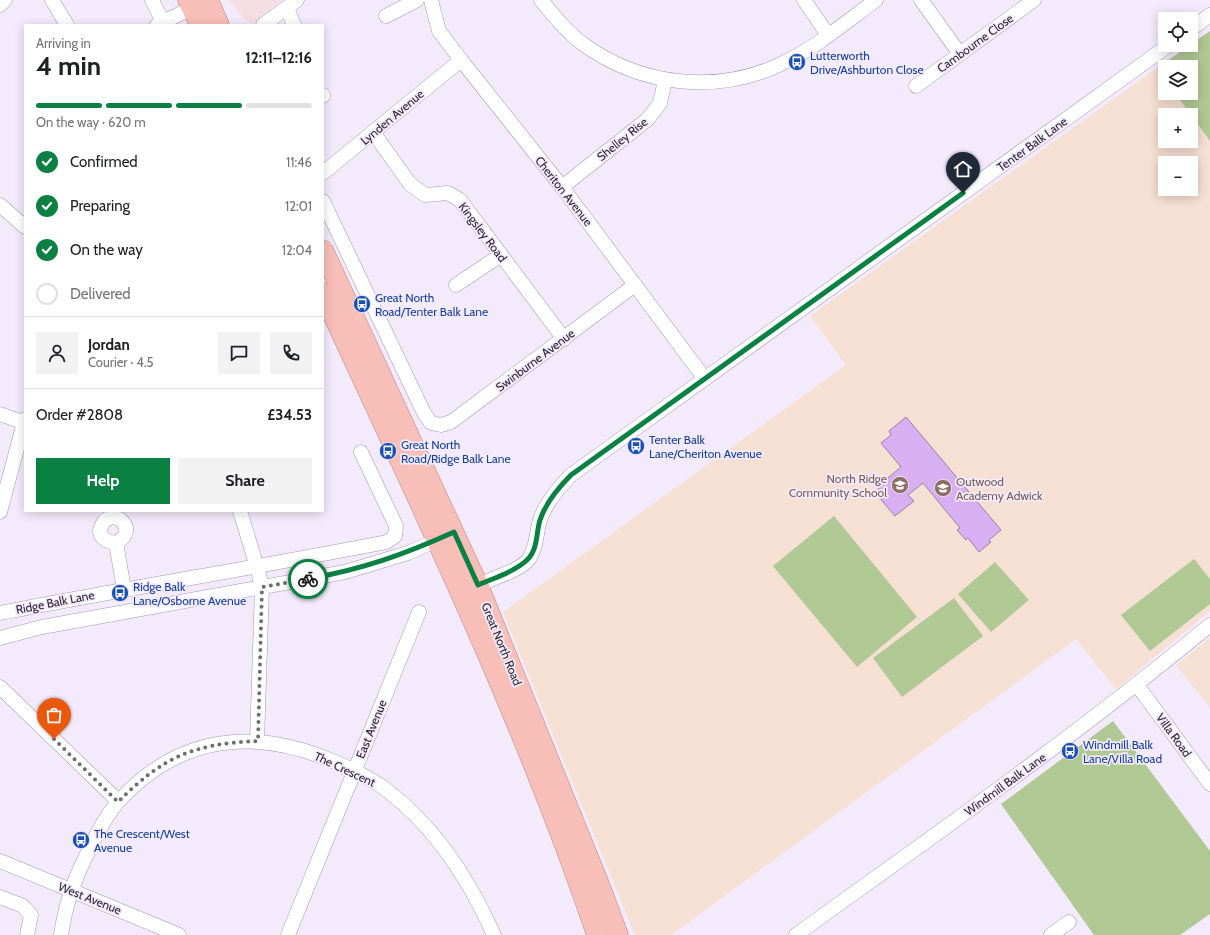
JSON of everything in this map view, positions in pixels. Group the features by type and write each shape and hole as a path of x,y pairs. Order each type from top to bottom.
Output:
{"highway":[{"path":"199,7 218,24"},
{"name":"Great North Road","path":"324,252 445,536 455,580 527,749 582,890 597,935"},
{"name":"Great North Road","path":"324,295 445,536 478,585 599,884 618,935"}],"street":[{"path":"0,5 5,0"},
{"path":"52,0 66,24"},
{"path":"152,0 161,24 199,7"},
{"path":"386,16 417,0"},
{"name":"Cheriton Avenue","path":"431,0 439,31 562,187 705,379"},
{"path":"541,0 561,24 582,43 609,61 638,73 665,80 695,83 727,81 755,74 783,63 828,35 876,0"},
{"path":"804,0 828,35"},
{"path":"921,0 960,54"},
{"name":"Cambourne Close","path":"916,86 1034,0"},
{"path":"264,24 292,4"},
{"path":"292,4 294,24"},
{"path":"1198,24 1210,15"},
{"name":"Tenter Balk Lane","path":"478,585 519,567 528,559 535,546 540,520 546,507 557,489 571,475 1159,52"},
{"name":"Lynden Avenue","path":"324,173 461,60"},
{"name":"Shelley Rise","path":"562,187 648,119 660,102 665,80"},
{"name":"Kingsley Road","path":"373,132 410,184 425,194 448,193 460,200 564,339"},
{"name":"Swinburne Avenue","path":"324,203 424,413 431,423 441,425 451,422 636,285"},
{"path":"0,205 24,225"},
{"path":"456,285 501,256"},
{"path":"0,414 24,421"},
{"path":"0,512 24,425"},
{"name":"Ridge Balk Lane","path":"0,613 124,589 258,567 387,542 395,536 396,526 361,452"},
{"path":"240,512 258,567 262,587 258,741"},
{"name":"Ridge Balk Lane","path":"0,638 42,627 345,572 366,567 408,553 445,536"},
{"path":"116,543 124,589"},
{"path":"455,580 478,585"},
{"path":"466,604 468,595 478,585"},
{"name":"East Avenue","path":"288,935 418,612"},
{"name":"Windmill Balk Lane","path":"796,935 1137,686 1210,625"},
{"name":"Villa Road","path":"1137,686 1210,784"},
{"path":"0,687 118,802"},
{"name":"The Crescent","path":"61,935 62,924 81,865 100,828 118,802 138,782 153,771 182,754 206,746 228,742 258,741 287,746 323,757 354,771 383,787 407,807 432,834 456,864 481,905 494,935"},
{"name":"West Avenue","path":"0,861 179,935"},
{"path":"0,896 24,906 31,915 27,935"},
{"path":"1051,935 1069,922"}],"shaded area":[{"path":"229,0 282,0 252,24 244,19"},
{"name":"Outwood Academy Adwick","path":"1157,68 1158,100 1180,100 1186,108 1158,108 1158,148 1198,148 1198,125 1210,141 1210,611 1116,689 1076,639 671,935 635,935 503,612 846,365 810,316"},
{"path":"1210,638 1210,708 1176,665"}],"green space":[{"path":"1210,31 1210,141 1198,125 1198,108 1186,108 1180,100 1198,100 1198,60 1168,60 1180,52 1198,52 1198,39"},
{"path":"834,516 917,617 857,667 773,566"},
{"path":"1194,559 1210,579 1210,604 1150,651 1121,615"},
{"path":"995,562 1029,600 991,632 958,594"},
{"path":"954,598 983,636 902,697 873,658"},
{"path":"1113,721 1210,851 1210,914 1180,935 1094,935 1001,804"}],"building":[{"name":"North Ridge Community School","path":"906,417 1001,530 989,540 991,542 979,552 968,538 966,540 957,530 960,528 923,483 908,495 914,501 895,516 877,495 881,492 877,487 901,467 881,443 891,435 889,431"}],"way so far":[{"path":"54,739 118,802 138,782 158,767 182,754 206,746 228,742 258,741 262,587 308,579"}],"place":[{"name":"Lutterworth Drive/Ashburton Close","path":"797,62"},
{"name":"Great North Road/Tenter Balk Lane","path":"362,304"},
{"name":"Tenter Balk Lane/Cheriton Avenue","path":"636,446"},
{"name":"Great North Road/Ridge Balk Lane","path":"388,451"},
{"name":"North Ridge Community School","path":"900,485"},
{"name":"Outwood Academy Adwick","path":"943,488"},
{"name":"Ridge Balk Lane/Osborne Avenue","path":"120,593"},
{"name":"Windmill Balk Lane/Villa Road","path":"1070,751"},
{"name":"The Crescent/West Avenue","path":"81,840"}],"route":[{"path":"308,579 366,567 408,553 454,532 478,585 519,567 528,559 535,546 540,520 546,507 557,489 571,475 963,193"}]}
